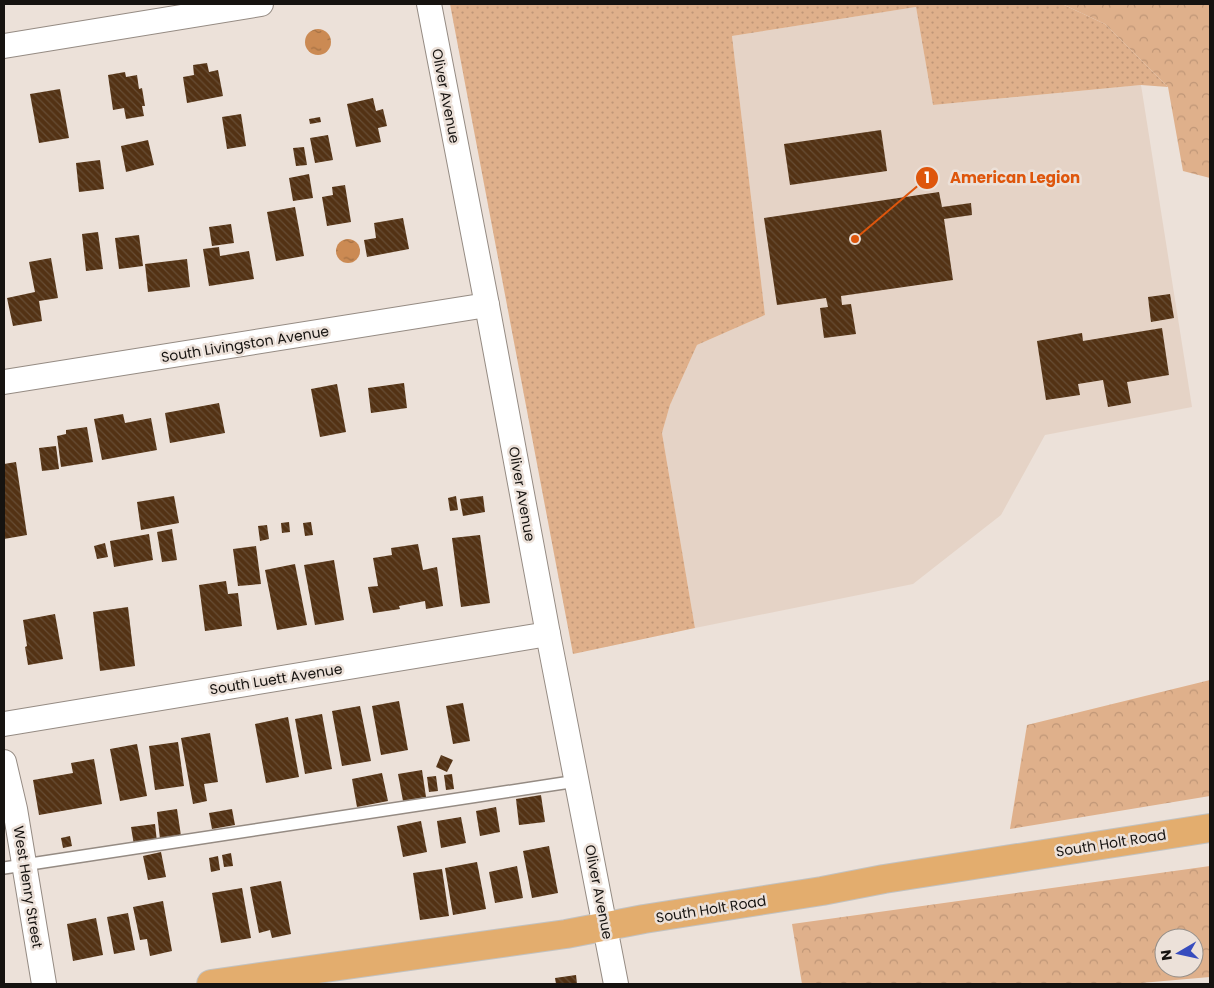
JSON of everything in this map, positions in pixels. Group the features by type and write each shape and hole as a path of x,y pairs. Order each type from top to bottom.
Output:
{"main road":[{"name":"South Holt Road","path":"211,984 606,927 644,919 822,891 884,878 1210,828"}],"street":[{"path":"4,46 261,4"},
{"name":"Oliver Avenue","path":"429,4 616,984"},
{"name":"South Livingston Avenue","path":"4,382 487,305"},
{"name":"South Luett Avenue","path":"4,724 548,634"},
{"name":"West Henry Street","path":"4,762 16,809 14,866 44,984"}],"lane":[{"path":"14,866 577,781"}],"shaded area":[{"path":"916,7 933,105 1141,85 1192,407 1045,435 1001,515 913,584 695,628 662,433 670,405 697,345 765,315 732,36"}],"green space":[{"path":"450,4 1062,4 1105,24 1168,87 1141,85 933,105 916,7 732,36 765,315 697,345 670,405 662,433 695,628 573,654"},
{"path":"1062,4 1210,4 1210,178 1183,171 1168,87 1105,24"},
{"path":"1210,680 1210,796 1010,829 1027,725"},
{"path":"1210,866 1210,977 1204,978 1204,928 1154,928 1154,978 1198,978 1141,984 802,984 792,924"}],"water":[{"path":"318,29 327,33 331,42 327,51 318,55 309,51 305,42 309,33"},
{"path":"348,239 353,240 359,246 359,256 353,262 348,263 343,262 337,256 336,251 337,246 343,240"}],"building":[{"path":"207,63 209,72 218,70 223,96 187,103 183,77 194,75 193,65"},
{"path":"125,72 126,77 137,75 139,89 142,88 145,106 142,106 144,116 126,119 124,108 113,110 108,75"},
{"path":"60,89 69,138 39,143 30,94"},
{"path":"373,98 376,111 383,109 387,126 378,128 381,142 356,147 347,104"},
{"path":"241,114 246,146 227,149 222,117"},
{"path":"320,117 321,122 310,124 309,119"},
{"path":"881,130 887,171 790,185 784,144"},
{"path":"328,135 333,160 315,163 310,138"},
{"path":"148,140 154,165 126,172 121,146"},
{"path":"304,147 307,165 296,166 293,148"},
{"path":"100,160 104,189 79,192 76,163"},
{"path":"309,174 313,198 293,201 289,178"},
{"path":"345,185 351,222 327,226 322,197 333,195 332,187"},
{"path":"939,192 942,207 971,203 972,215 944,219 953,280 841,296 842,305 851,304 856,334 824,338 820,308 828,307 826,298 777,305 764,218"},
{"path":"295,207 304,256 276,261 267,212"},
{"path":"403,218 409,249 367,257 364,240 376,238 374,223"},
{"path":"231,224 234,243 212,246 209,227"},
{"path":"98,232 103,269 86,271 82,234"},
{"path":"139,235 143,266 119,269 115,238"},
{"path":"219,247 220,256 249,251 254,279 209,286 203,249"},
{"path":"51,258 58,298 39,301 42,321 13,326 7,298 35,292 29,262"},
{"path":"187,259 190,287 148,292 145,264"},
{"path":"1170,294 1174,318 1151,322 1148,297"},
{"path":"1162,328 1169,375 1127,382 1131,403 1108,407 1103,380 1078,384 1080,395 1046,400 1037,341 1082,333 1083,341"},
{"path":"404,383 407,408 371,413 368,388"},
{"path":"337,384 346,432 320,437 311,389"},
{"path":"219,403 225,433 170,443 165,413"},
{"path":"123,414 125,423 151,418 157,450 102,460 94,419"},
{"path":"87,427 93,462 61,467 57,436 66,434 66,430"},
{"path":"56,446 59,469 42,471 39,448"},
{"path":"16,462 27,535 4,539 4,464"},
{"path":"174,496 179,523 141,530 137,502"},
{"path":"456,496 458,510 450,511 448,498"},
{"path":"483,496 485,512 463,516 460,499"},
{"path":"289,522 290,532 282,533 281,523"},
{"path":"311,522 313,535 305,536 303,523"},
{"path":"267,525 269,539 260,541 258,526"},
{"path":"172,529 177,560 162,562 157,532"},
{"path":"149,534 153,560 114,567 110,541"},
{"path":"480,535 490,603 461,607 452,538"},
{"path":"105,543 108,557 97,559 94,546"},
{"path":"418,544 423,570 437,567 443,606 426,609 425,601 399,606 400,609 373,613 368,587 378,586 373,558 392,555 391,548"},
{"path":"256,546 261,584 238,586 233,549"},
{"path":"334,560 344,620 315,625 304,565"},
{"path":"295,564 307,625 277,630 265,570"},
{"path":"226,581 228,594 238,593 242,626 205,631 199,585"},
{"path":"128,607 135,666 100,671 93,612"},
{"path":"55,614 63,659 28,665 23,620"},
{"path":"399,701 408,750 381,755 372,706"},
{"path":"463,703 470,741 453,744 446,706"},
{"path":"360,706 371,761 342,766 332,711"},
{"path":"322,714 332,769 305,774 295,719"},
{"path":"288,717 299,777 266,783 255,724"},
{"path":"210,733 218,782 204,784 207,801 193,804 181,738"},
{"path":"178,742 184,786 155,790 149,746"},
{"path":"137,744 147,796 120,801 110,749"},
{"path":"441,755 453,760 447,772 436,767"},
{"path":"94,759 102,804 39,815 33,780 73,773 71,763"},
{"path":"422,770 426,797 403,801 398,774"},
{"path":"382,773 388,801 357,807 352,779"},
{"path":"452,774 454,789 446,790 444,775"},
{"path":"436,776 438,791 429,792 427,777"},
{"path":"541,795 545,822 519,825 516,799"},
{"path":"496,807 500,832 480,836 476,811"},
{"path":"177,809 181,836 160,839 157,812"},
{"path":"232,809 235,825 212,829 209,813"},
{"path":"461,817 466,843 441,848 437,821"},
{"path":"421,821 427,852 403,857 397,826"},
{"path":"155,824 157,842 134,845 131,827"},
{"path":"70,836 72,846 63,848 61,838"},
{"path":"549,846 558,893 532,898 523,851"},
{"path":"161,852 166,877 148,880 143,856"},
{"path":"231,853 233,866 224,867 222,855"},
{"path":"218,856 220,870 211,872 209,858"},
{"path":"477,862 486,909 453,915 445,868"},
{"path":"517,866 523,898 495,903 489,872"},
{"path":"442,869 449,916 420,920 413,873"},
{"path":"281,881 291,934 272,938 270,930 259,933 250,887"},
{"path":"242,888 251,938 221,943 212,893"},
{"path":"163,901 172,951 150,956 147,939 140,940 133,907"},
{"path":"128,913 135,950 114,954 107,917"},
{"path":"96,918 103,955 73,961 67,924"},
{"path":"576,975 577,984 556,984 555,978"}],"place":[{"name":"American Legion","path":"855,239"}]}
